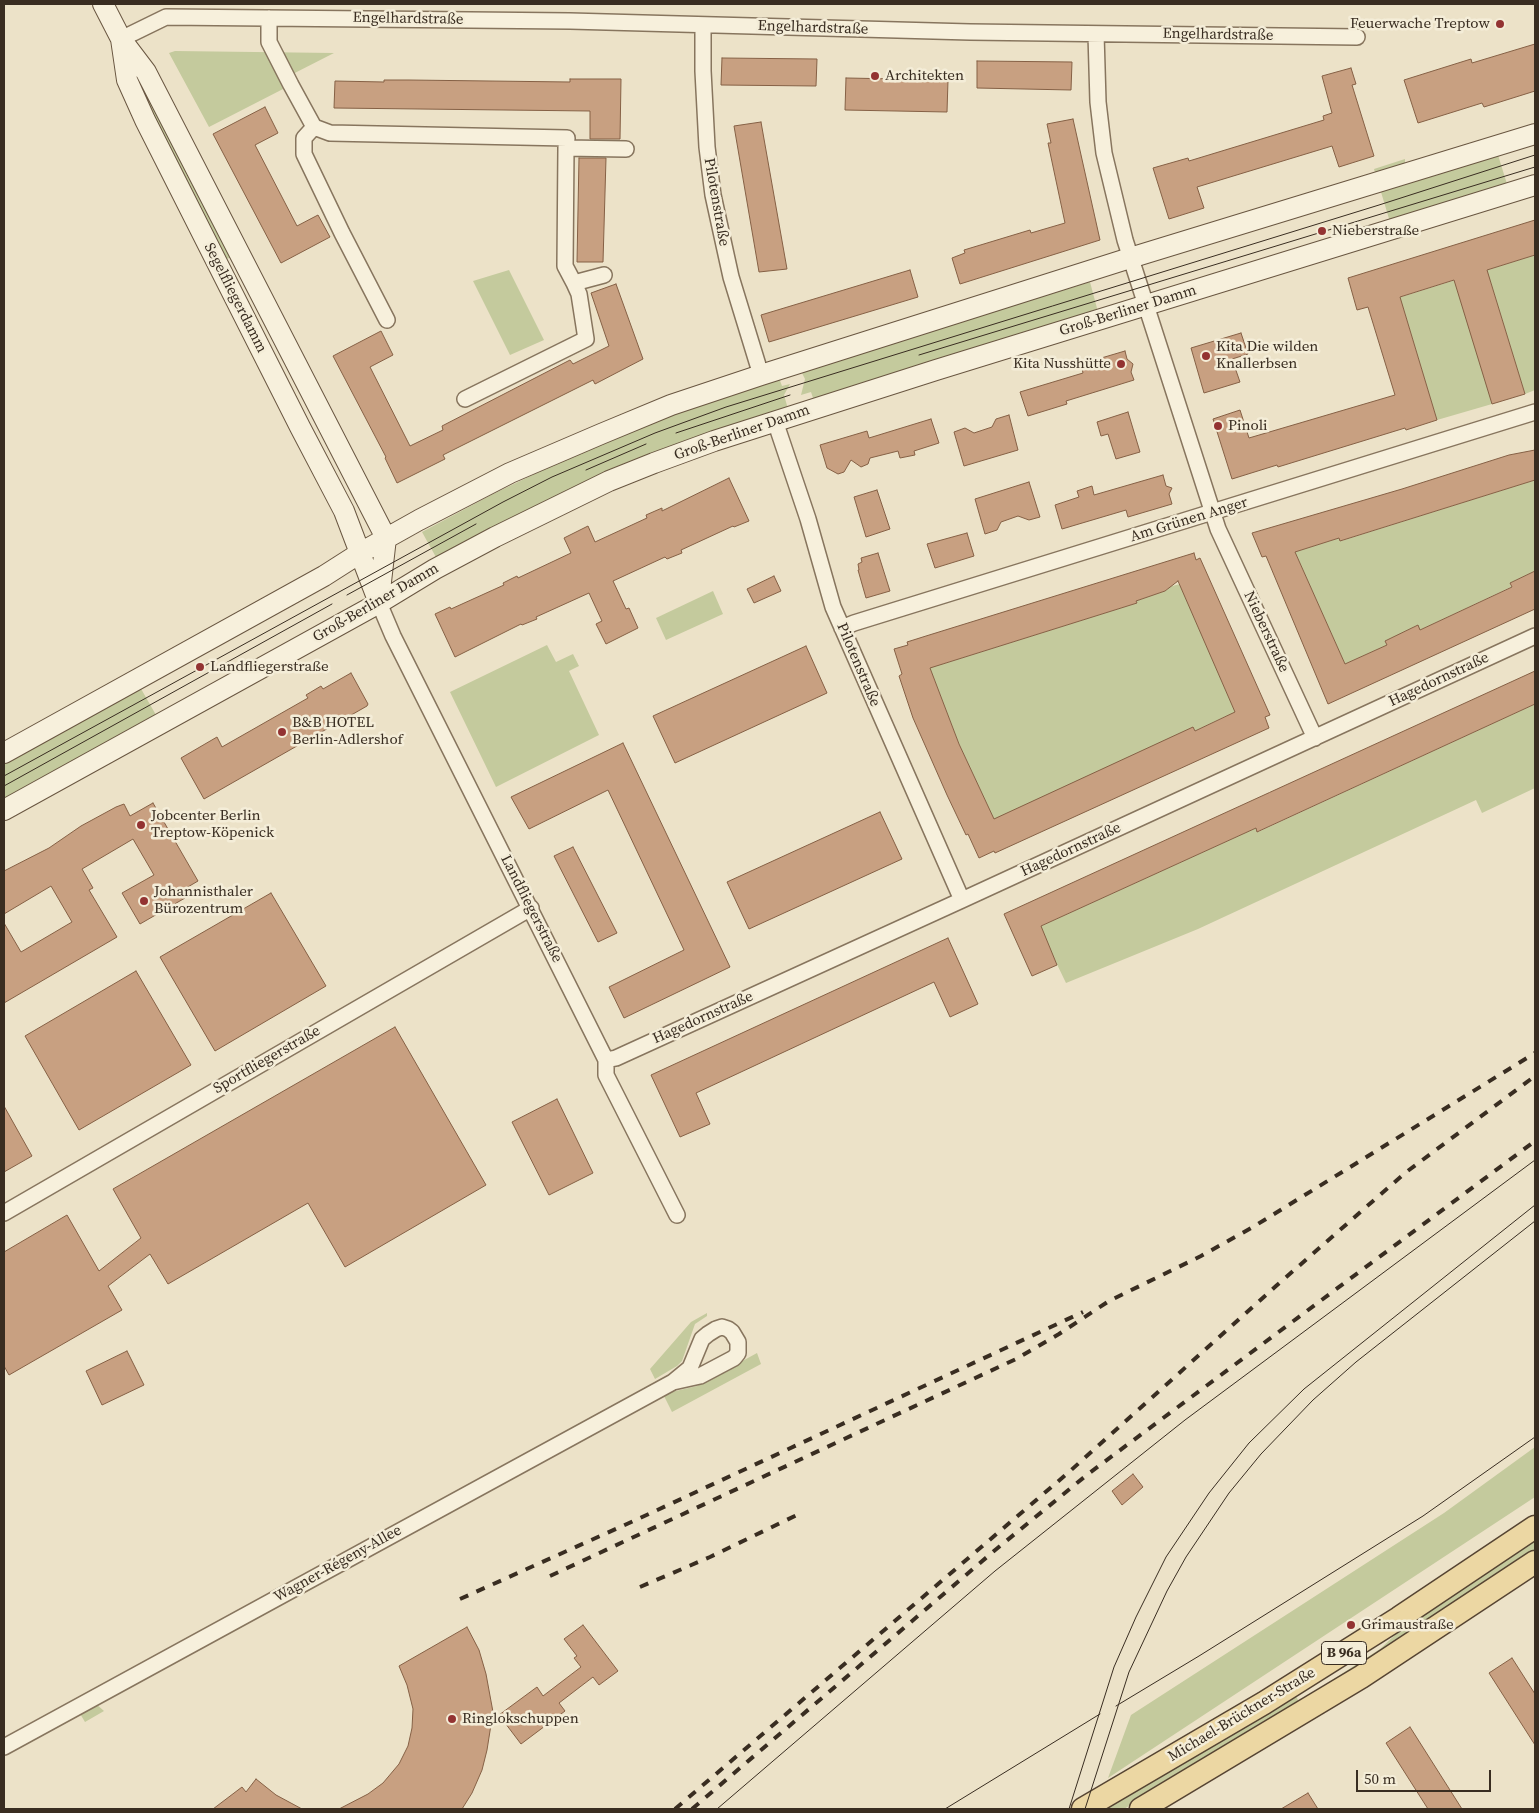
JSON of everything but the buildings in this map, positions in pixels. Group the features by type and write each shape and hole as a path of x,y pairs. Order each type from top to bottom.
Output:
{"main road":[{"name":"Segelfliegerdamm","path":"103,4 121,40 146,72 386,538"},
{"name":"Segelfliegerdamm","path":"121,40 128,80 145,120 300,428 344,511 379,603"},
{"path":"4,754 324,576 360,552 510,473 671,405 1130,258 1535,134"},
{"name":"Groß-Berliner Damm","path":"4,810 495,537 600,486 654,463 775,421 1535,185"},
{"path":"379,603 386,538"},
{"name":"Michael-Brückner-Straße","path":"1083,1809 1264,1703 1399,1618 1535,1527"},
{"name":"Michael-Brückner-Straße","path":"1141,1809 1317,1704 1535,1562"},
{"path":"1317,1704 1310,1689 1380,1644 1399,1618"}],"street":[{"path":"166,17 181,4"},
{"name":"Engelhardstraße","path":"121,40 166,17 570,21 1096,34 1357,37"},
{"path":"270,18 269,42 314,127 330,133 567,138 565,266 578,294 586,339 465,399"},
{"name":"Pilotenstraße","path":"703,25 706,147 713,195 730,277 761,375"},
{"name":"Nieberstraße","path":"1096,34 1098,102 1104,153 1130,258 1218,530 1315,738"},
{"path":"314,127 304,138 304,154 387,320"},
{"path":"566,148 626,149"},
{"path":"574,283 604,275"},
{"name":"Am Grünen Anger","path":"842,628 1535,412"},
{"name":"Pilotenstraße","path":"775,421 808,519 833,607 962,900"},
{"name":"Landfliegerstraße","path":"379,603 393,636 606,1060 606,1075 677,1215"},
{"name":"Hagedornstraße","path":"606,1060 616,1058 1535,636"},
{"name":"Sportfliegerstraße","path":"4,1213 531,908"},
{"name":"Wagner-Régeny-Allee","path":"4,1747 673,1382"}],"green space":[{"path":"175,51 334,53 281,80 285,88 209,127 169,53"},
{"path":"145,80 234,256 224,260 136,84"},
{"path":"1498,155 1507,184 1390,222 1381,192"},
{"path":"1405,159 1405,167 1376,176 1374,169"},
{"path":"1535,255 1535,390 1525,394 1491,283 1478,273"},
{"path":"509,270 544,340 510,355 473,281"},
{"path":"1468,276 1492,404 1437,420 1404,310 1388,301"},
{"path":"1090,282 1098,312 814,401 811,392 801,395 805,379 801,371"},
{"path":"779,378 782,386 790,384 784,395 788,409 437,559 422,532 493,494 570,457 644,425"},
{"path":"1535,480 1535,571 1510,583 1511,587 1420,630 1417,626 1385,641 1387,645 1345,664 1295,552 1339,538 1341,541"},
{"path":"1180,584 1237,716 1226,716 1195,731 1193,728 996,824 959,744 928,663 943,664 1137,603 1136,601 1165,591 1168,587"},
{"path":"713,591 723,614 666,640 656,618"},
{"path":"547,645 556,662 573,654 579,666 569,671 599,735 496,787 450,692"},
{"path":"140,687 156,715 4,799 4,763"},
{"path":"1535,704 1535,788 1482,813 1476,800 1198,929 1066,983 1039,927 1256,828 1258,832"},
{"path":"707,1313 707,1316 695,1324 682,1361 655,1379 650,1369 691,1322"},
{"path":"757,1353 761,1364 672,1412 663,1394 697,1386"},
{"path":"1535,1447 1535,1497 1108,1778 1131,1715 1444,1513"},
{"path":"1535,1536 1535,1552 1325,1689 1323,1686 1380,1649 1409,1622"},
{"path":"1295,1694 1300,1704 1124,1809 1098,1809"},
{"path":"95,1703 104,1711 85,1722 79,1712"}],"tram line":[{"path":"4,776 503,502 552,477 655,433 726,407 1535,155"},
{"path":"919,355 1535,167"},
{"path":"676,433 790,395"},
{"path":"586,470 646,444"},
{"path":"347,595 476,524"},
{"path":"4,786 332,604"},
{"path":"717,1809 995,1571 1185,1420 1535,1160"},
{"path":"1069,1809 1114,1667 1136,1617 1166,1557 1209,1493 1249,1443 1304,1389 1535,1205"},
{"path":"1085,1809 1129,1672 1167,1591 1186,1557 1229,1493 1261,1454 1313,1400 1356,1362 1535,1221"},
{"path":"1116,1706 1423,1516 1535,1437"},
{"path":"945,1809 1100,1714"}],"railway":[{"path":"550,1576 1016,1359 1059,1334 1109,1301 1201,1256 1253,1227 1535,1053"},
{"path":"675,1809 1069,1472 1405,1173 1535,1076"},
{"path":"692,1809 994,1551 1088,1474 1535,1141"},
{"path":"460,1599 638,1519 1083,1312"},
{"path":"640,1587 710,1557 799,1514"}],"place":[{"name":"Feuerwache Treptow","path":"1500,24"},
{"name":"Architekten","path":"875,76"},
{"name":"Nieberstraße","path":"1322,231"},
{"name":"Kita Die wilden Knallerbsen","path":"1206,356"},
{"name":"Kita Nusshütte","path":"1121,364"},
{"name":"Pinoli","path":"1218,426"},
{"name":"Landfliegerstraße","path":"200,667"},
{"name":"B&B HOTEL Berlin-Adlershof","path":"282,732"},
{"name":"Jobcenter Berlin Treptow-Köpenick","path":"141,825"},
{"name":"Johannisthaler Bürozentrum","path":"144,901"},
{"name":"Grimaustraße","path":"1351,1625"},
{"name":"Ringlokschuppen","path":"452,1719"}]}
